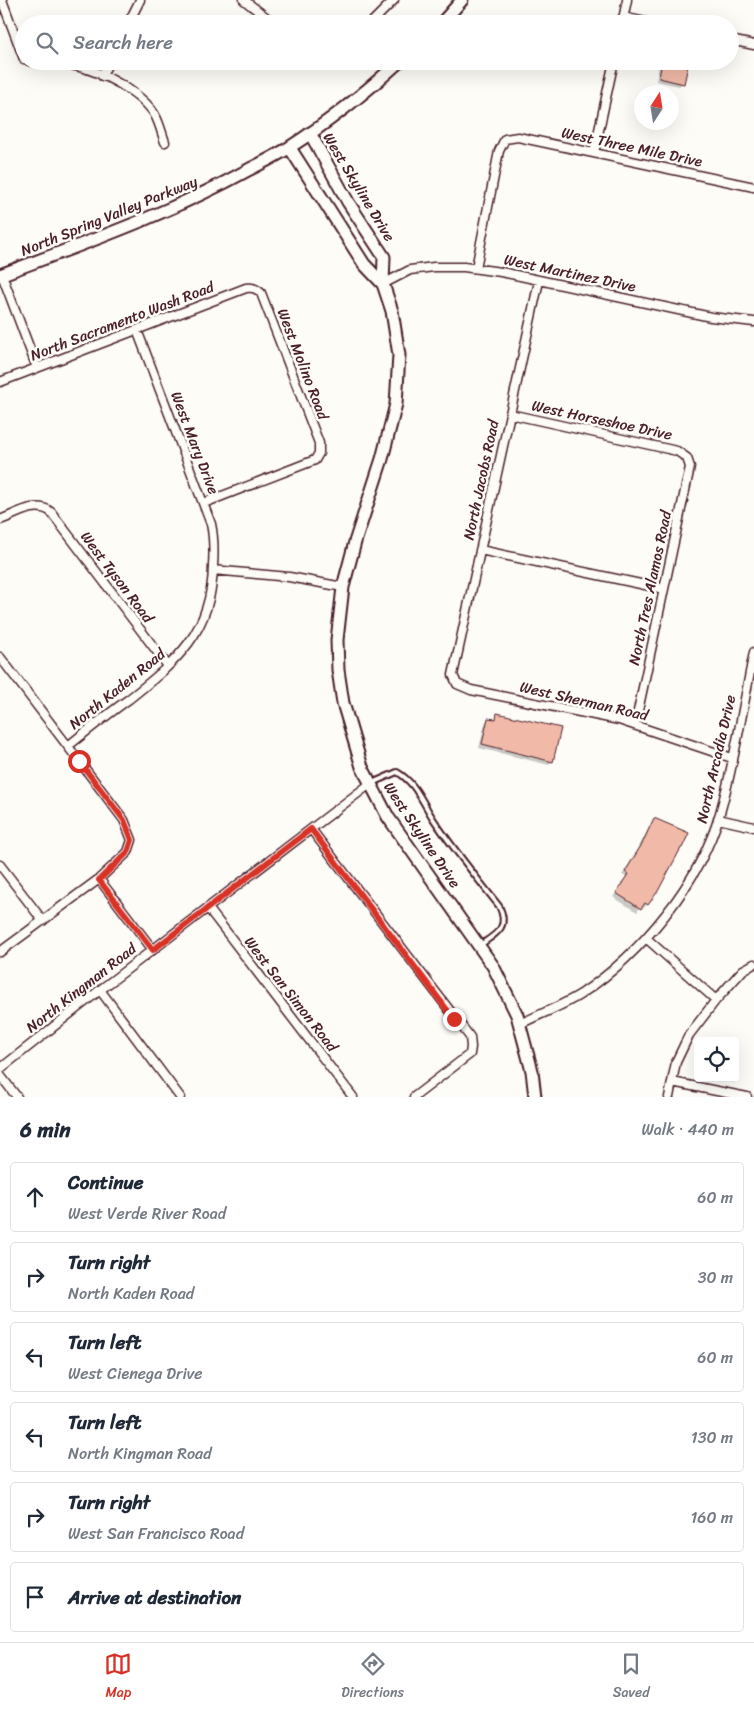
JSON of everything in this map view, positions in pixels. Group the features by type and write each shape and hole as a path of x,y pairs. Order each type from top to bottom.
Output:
{"street":[{"path":"2,0 15,35"},
{"path":"132,15 140,0"},
{"path":"244,0 263,15"},
{"path":"379,15 394,0"},
{"path":"449,15 462,0"},
{"path":"624,15 627,0"},
{"path":"739,42 754,45"},
{"path":"91,70 134,94 148,105 155,116 165,142"},
{"path":"102,76 105,70"},
{"name":"North Spring Valley Parkway","path":"0,274 182,205 290,148 373,86 390,70"},
{"path":"594,154 612,70"},
{"name":"West Skyline Drive","path":"310,134 348,202 384,257 383,284 392,312 399,355 396,404 382,459 355,542 343,587 338,640 338,670 343,703 362,767 388,817 493,966 517,1015 532,1071 535,1097"},
{"name":"West Three Mile Drive","path":"476,268 499,151 505,139 518,137 754,188"},
{"name":"West Skyline Drive","path":"290,148 364,264 383,284"},
{"name":"West Martinez Drive","path":"383,284 410,270 434,267 476,268 711,317 754,322"},
{"path":"0,274 37,368"},
{"name":"North Jacobs Road","path":"457,684 453,675 539,281"},
{"name":"North Sacramento Wash Road","path":"0,382 246,288 255,288"},
{"name":"West Molino Road","path":"204,503 315,460 319,453 319,443 261,293 255,288"},
{"name":"West Mary Drive","path":"137,330 204,503 214,536 213,570"},
{"name":"West Horseshoe Drive","path":"510,414 677,451 687,458"},
{"name":"North Tres Alamos Road","path":"635,725 690,467 687,458"},
{"name":"West Tyson Road","path":"0,520 32,508 42,507 51,512 168,666"},
{"path":"480,550 664,589"},
{"path":"213,570 289,577 343,587"},
{"name":"North Kaden Road","path":"68,746 181,654 200,624 210,598 213,570"},
{"name":"North Arcadia Drive","path":"520,1024 580,994 627,959 679,896 707,849 718,819 754,652"},
{"path":"0,657 124,820 132,840 128,852 99,880 0,952"},
{"name":"West Sherman Road","path":"457,684 471,690 620,720 732,758"},
{"path":"745,695 754,697"},
{"name":"North Kingman Road","path":"0,1070 100,990 370,784"},
{"path":"718,819 754,827"},
{"path":"311,829 470,1038 472,1047 470,1054 414,1097"},
{"path":"0,865 43,921"},
{"path":"99,880 153,950"},
{"name":"West San Simon Road","path":"208,908 353,1097"},
{"path":"646,938 716,1000"},
{"path":"669,1097 676,1062 689,1035 716,1000 743,970 753,964"},
{"path":"100,990 180,1097"},
{"path":"0,1075 17,1097"},
{"path":"672,1082 747,1097"}],"lane":[{"path":"370,784 397,772 406,778 412,784 434,820 500,906 504,916 502,926 494,936 478,946"}],"building":[{"path":"660,70 687,70 684,84 659,78"},
{"path":"497,713 561,728 553,762 482,744 488,718 496,719"},
{"path":"654,818 689,833 658,891 648,905 645,903 641,909 616,893 628,874 625,872 642,844"}],"route":[{"path":"79,761 124,820 132,840 128,852 99,880 153,950 311,829 454,1019"}]}
